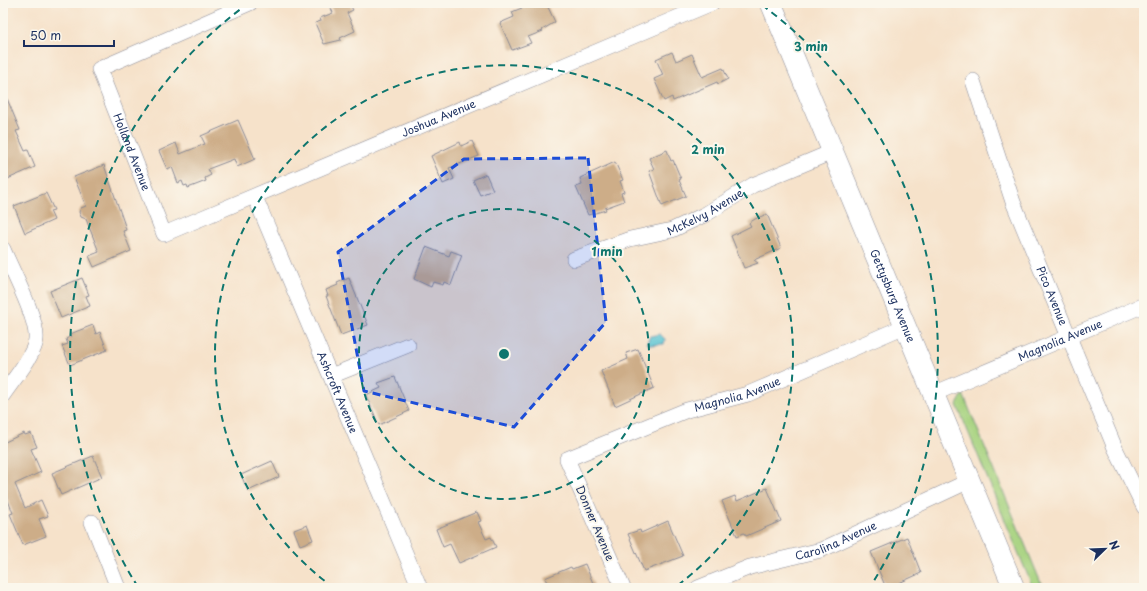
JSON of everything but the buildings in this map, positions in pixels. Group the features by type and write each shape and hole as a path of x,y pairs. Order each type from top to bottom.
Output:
{"street":[{"name":"Holland Avenue","path":"164,234 99,69 250,3"},
{"name":"Joshua Avenue","path":"164,234 255,197 712,3"},
{"name":"Gettysburg Avenue","path":"771,3 1014,588"},
{"name":"Pico Avenue","path":"973,80 1013,202 1115,448 1144,507"},
{"name":"McKelvy Avenue","path":"574,259 630,239 672,230 706,214 753,185 832,152"},
{"name":"Ashcroft Avenue","path":"255,197 420,588"},
{"path":"3,249 33,321 36,339 30,355 3,395"},
{"name":"Magnolia Avenue","path":"933,394 1144,306"},
{"name":"Magnolia Avenue","path":"567,459 687,410 748,394 905,326"},
{"path":"331,376 408,345"},
{"name":"Donner Avenue","path":"567,459 623,588"},
{"name":"Carolina Avenue","path":"698,588 750,566 821,550 969,481"},
{"path":"92,522 118,588"}],"highlighted area":[{"path":"588,158 606,322 514,427 364,391 338,252 464,159"}],"green space":[{"path":"963,394 1043,588 1033,588 957,405"}],"water":[{"path":"660,334 665,339 664,344 649,345 647,342 650,336"}]}
